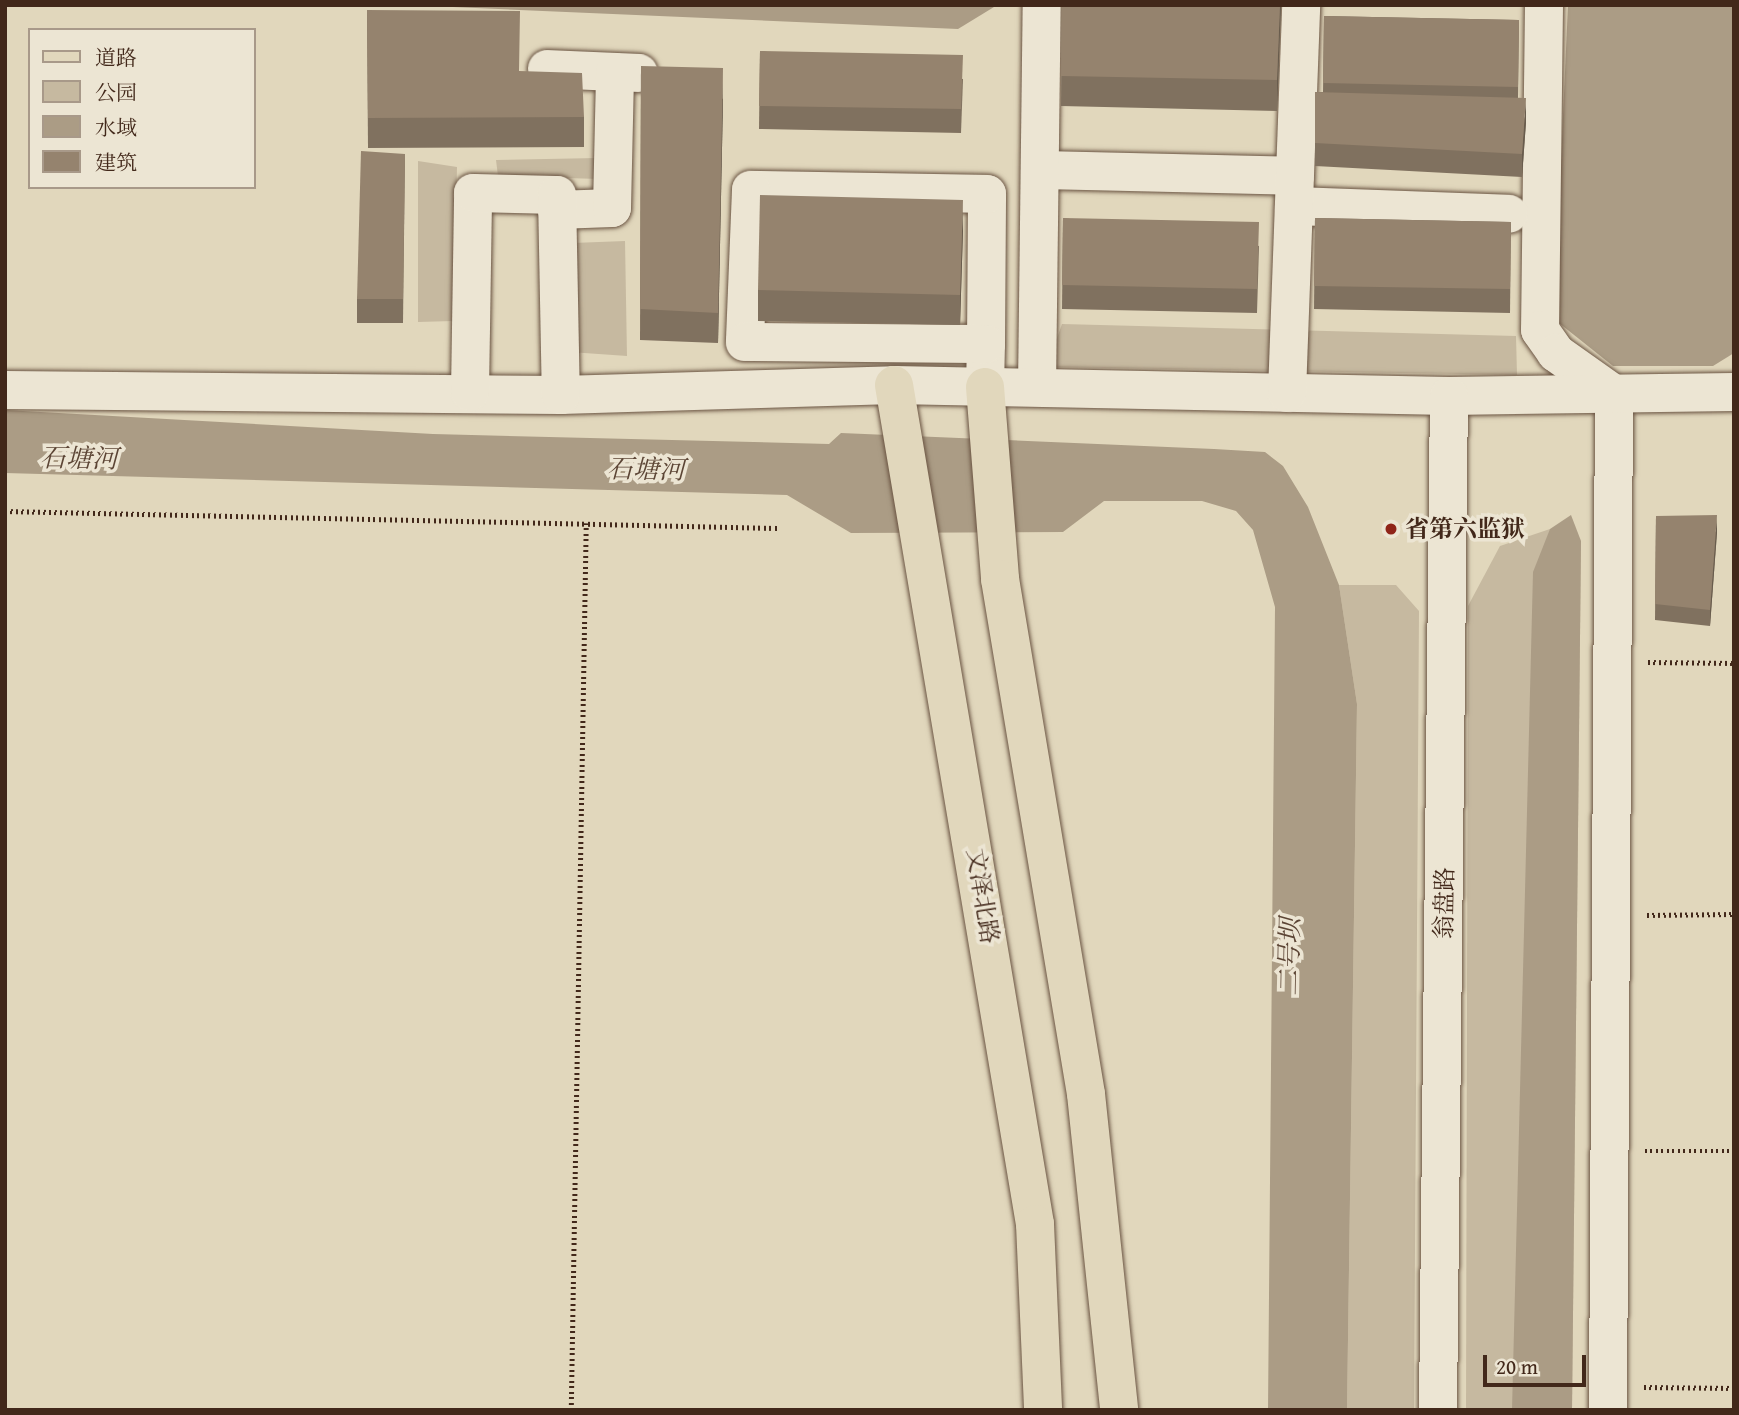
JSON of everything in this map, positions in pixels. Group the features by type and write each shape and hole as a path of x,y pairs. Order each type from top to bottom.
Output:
{"main road":[{"name":"文泽北路","path":"894,385 1035,1224 1043,1410"},
{"path":"985,387 1000,579 1086,1094 1119,1410"}],"street":[{"path":"1037,387 1042,5"},
{"path":"1287,393 1301,13 1341,22"},
{"path":"1503,25 1544,15 1540,330 1556,353 1614,394"},
{"path":"547,69 680,76"},
{"path":"556,210 612,208 615,72"},
{"path":"1040,170 1294,191 1509,214"},
{"path":"985,387 986,344 987,194 751,190 745,342 986,344"},
{"path":"470,392 473,193 557,195 561,395"},
{"path":"5,390 470,392 561,395 894,385 1449,396 1734,393"},
{"path":"1608,1398 1614,394"},
{"name":"翁盘路","path":"1438,1410 1449,396"}],"path":[{"path":"5,511 778,528"},
{"path":"571,1410 586,523"},
{"path":"1612,663 1734,663"},
{"path":"1611,915 1734,914"},
{"path":"1609,1151 1734,1151"},
{"path":"1608,1398 1734,1388"}],"green space":[{"path":"597,158 599,179 498,176 496,160"},
{"path":"418,161 457,167 453,321 418,322"},
{"path":"625,241 627,356 570,352 573,243"},
{"path":"1062,324 1516,336 1517,375 1047,367"},
{"path":"1550,529 1581,541 1572,1410 1466,1410 1468,606 1500,546"},
{"path":"1339,585 1396,585 1419,611 1414,1410 1347,1410 1357,704"}],"water":[{"path":"407,5 994,5 994,7 958,29"},
{"path":"1568,5 1734,5 1734,353 1713,366 1613,366 1554,319"},
{"path":"5,410 433,434 829,444 841,433 1265,452 1283,466 1308,507 1339,585 1357,704 1347,1410 1268,1410 1275,607 1253,530 1236,511 1202,501 1104,501 1063,532 851,533 787,495 5,473"},
{"path":"1571,515 1581,541 1572,1410 1512,1410 1533,572 1550,529"}],"building":[{"path":"1062,5 1280,5 1277,80 1061,76"},
{"path":"367,10 520,11 519,71 582,73 584,117 368,118"},
{"path":"1324,16 1519,20 1518,87 1323,83"},
{"path":"760,51 963,55 961,109 759,106"},
{"path":"641,66 723,68 718,313 640,309"},
{"path":"1315,92 1526,98 1522,154 1315,143"},
{"path":"361,151 405,154 403,299 357,299"},
{"path":"760,195 963,200 960,295 758,290"},
{"path":"1063,218 1259,222 1257,289 1062,285"},
{"path":"1315,218 1511,222 1510,289 1314,286"},
{"path":"1717,515 1710,610 1655,604 1656,516"}],"place":[{"name":"省第六监狱","path":"1391,529"}],"water label":[{"name":"石塘河","path":"79,458"},
{"name":"石塘河","path":"646,469"},
{"name":"二号坝","path":"1289,957"}]}
